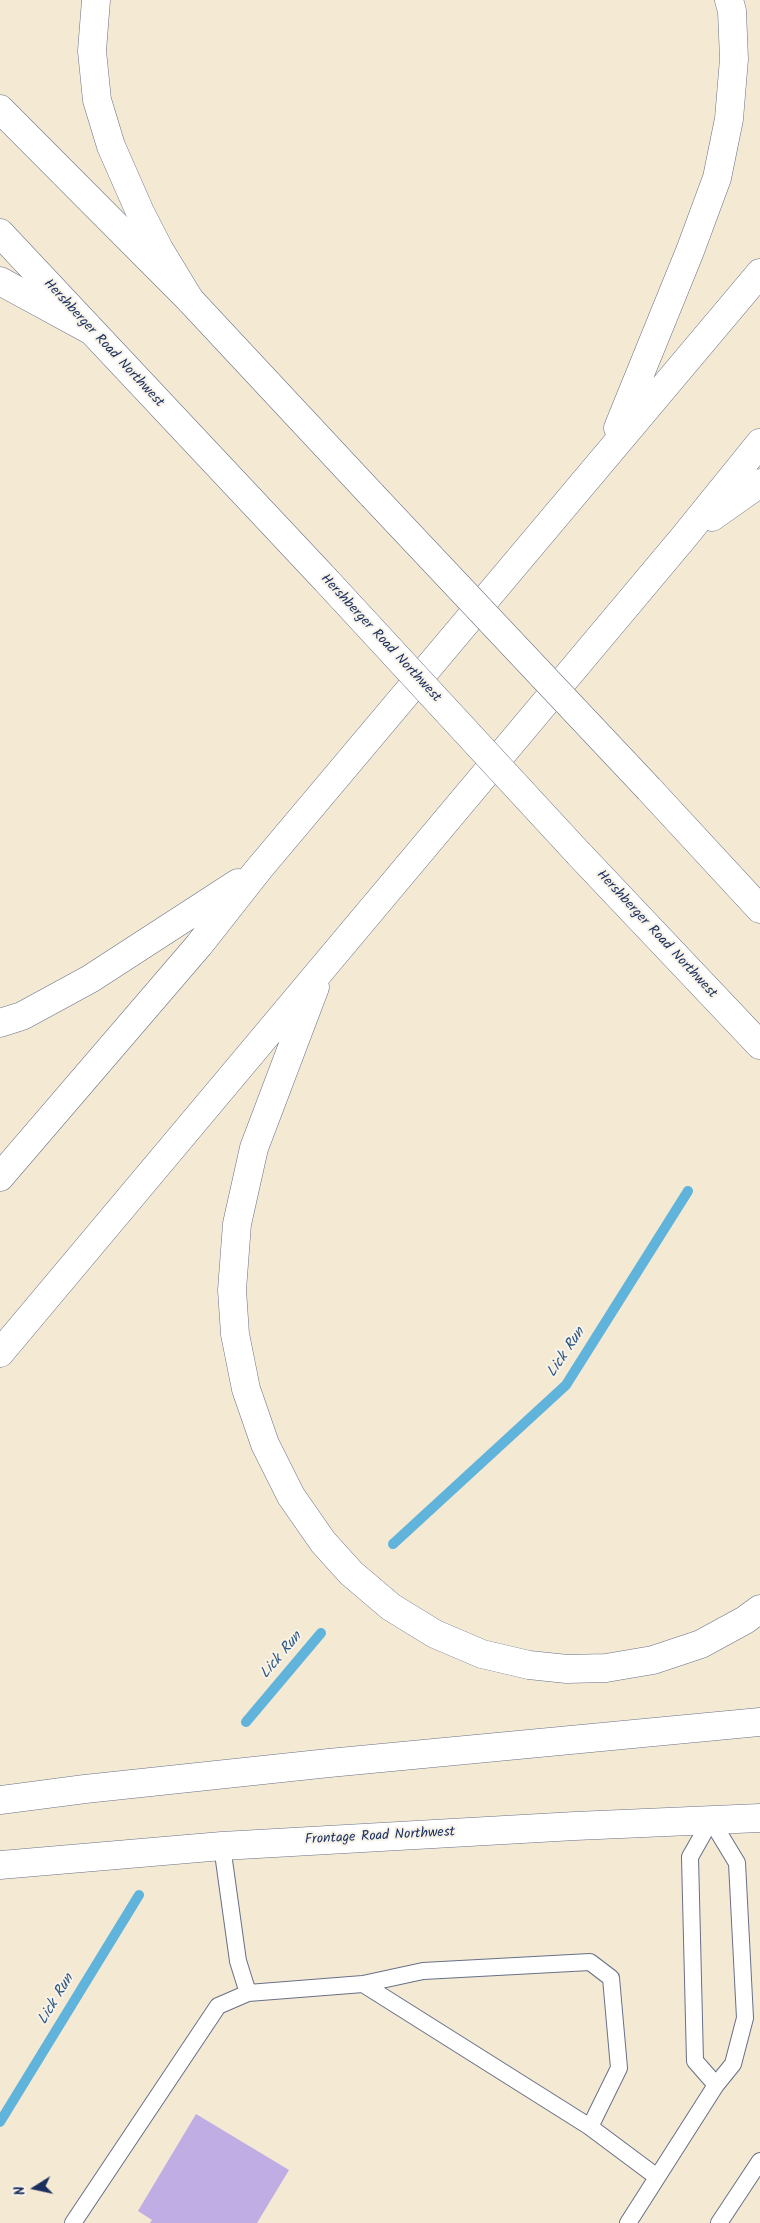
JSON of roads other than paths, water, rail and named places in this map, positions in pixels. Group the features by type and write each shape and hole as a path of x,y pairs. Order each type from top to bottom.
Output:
{"main road":[{"path":"96,0 93,60 97,100 111,146 140,212 159,249 190,300"},
{"path":"609,451 690,251 717,178 729,119 734,59 732,11 729,0"},
{"path":"0,109 190,300 760,909"},
{"name":"Hershberger Road Northwest","path":"0,233 760,1046"},
{"path":"0,1177 199,945 258,870 760,272"},
{"path":"0,281 90,330"},
{"path":"0,1353 322,966 684,537 760,443"},
{"path":"684,537 760,483"},
{"path":"0,1023 22,1016 90,980 258,870"},
{"path":"322,966 254,1148 237,1224 232,1290 235,1334 246,1389 265,1444 292,1496 324,1542 340,1561 390,1607 435,1634 491,1656 529,1665 567,1669 606,1668 653,1660 701,1644 745,1620 760,1609"},
{"path":"0,1800 329,1763 760,1722"},
{"name":"Frontage Road Northwest","path":"0,1865 222,1846 760,1818"}],"lane":[{"path":"628,2223 716,2085 733,2064 745,2018 737,1863 711,1820 690,1857 695,2061 716,2085"},
{"path":"222,1846 238,1961 248,1993"},
{"path":"73,2223 218,2006 248,1993 363,1984 423,1971 590,1962 611,1978 619,2068 590,2127"},
{"path":"363,1984 590,2127 658,2177"},
{"path":"719,2223 760,2160"}],"waterway":[{"name":"Lick Run","path":"393,1544 566,1385 688,1191"},
{"name":"Lick Run","path":"246,1722 321,1633"},
{"name":"Lick Run","path":"0,2122 139,1895"}]}
